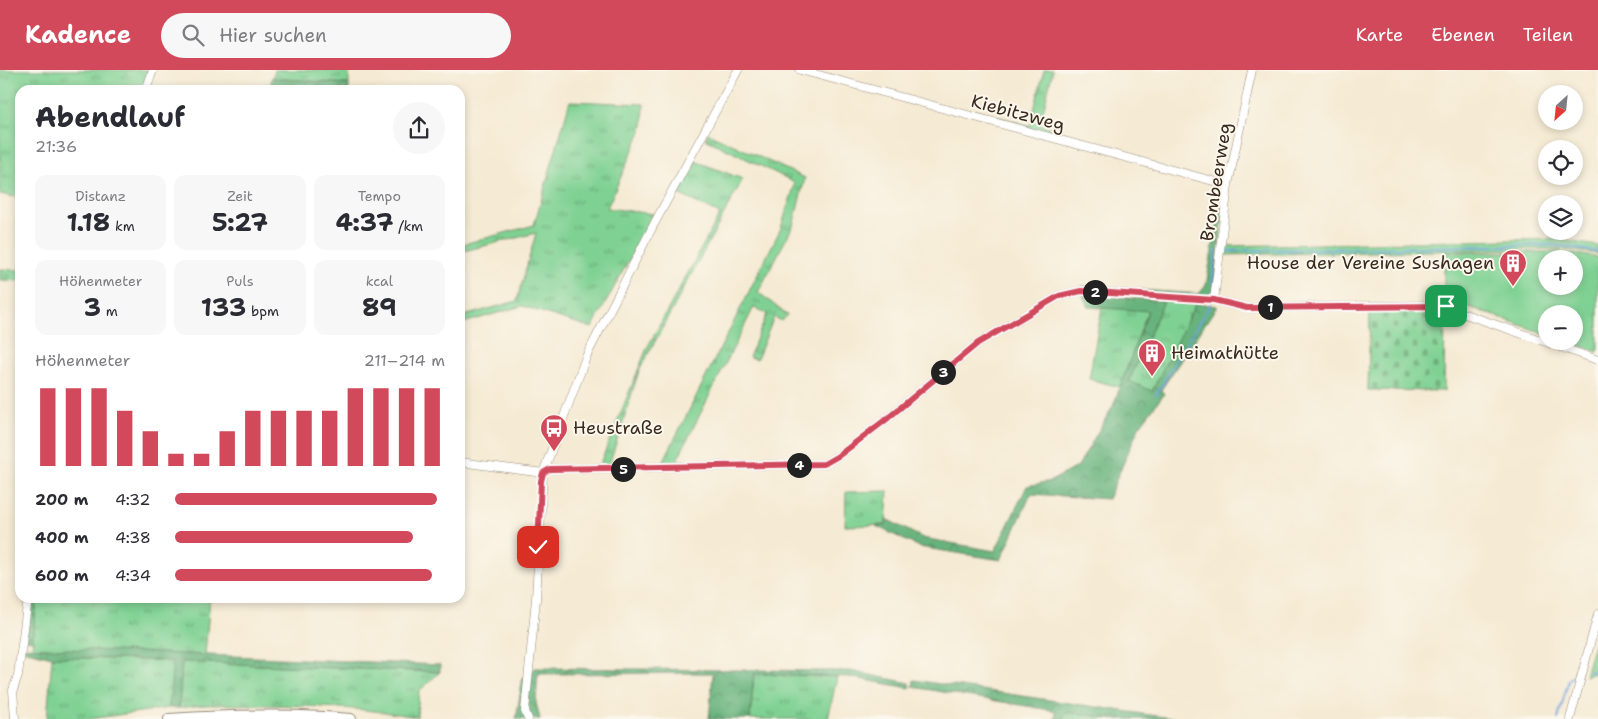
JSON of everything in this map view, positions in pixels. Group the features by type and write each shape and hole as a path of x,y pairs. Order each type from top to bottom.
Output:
{"main road":[{"path":"168,719 238,714 305,714 351,719"}],"street":[{"path":"148,85 153,70"},
{"path":"528,719 525,711 536,599 543,473 586,357 654,224 738,70"},
{"name":"Kiebitzweg","path":"800,70 1228,185"},
{"name":"Brombeerweg","path":"1214,300 1228,185 1252,70"},
{"path":"465,463 543,473 550,469 824,464 838,456 888,418 978,343 1059,296 1081,291 1214,300 1247,308 1439,305 1598,360"},
{"path":"15,719 14,690 18,675 27,603"},
{"path":"1570,719 1598,614"}],"green space":[{"path":"0,70 150,70 145,85 15,85 15,197 0,194"},
{"path":"275,70 349,70 349,84 272,78"},
{"path":"1044,70 1053,70 1040,124 1068,135 1066,139 975,114 976,110 1030,126"},
{"path":"272,78 349,84 349,85 270,85"},
{"path":"570,101 644,104 643,127 607,208 654,214 592,328 522,306 465,323 465,316 517,301 536,233 465,251 465,244 534,225"},
{"path":"708,133 805,178 793,226 758,292 787,315 782,321 774,317 757,359 749,357 767,314 754,307 677,460 717,462 661,466 781,228 794,187 794,183 786,178 705,139"},
{"path":"692,160 743,179 639,371 609,465 599,466 647,348 720,214 676,193"},
{"path":"1220,206 1224,206 1213,299 1080,289 1082,286 1199,294 1206,285"},
{"path":"1538,239 1562,240 1598,246 1598,254 1583,252 1583,250 1532,249 1222,255 1224,246"},
{"path":"1444,252 1538,252 1538,295 1583,295 1583,255 1598,257 1598,352 1583,347 1583,305 1538,305 1538,331 1444,298"},
{"path":"0,269 15,270 15,281 0,280"},
{"path":"1082,294 1164,301 1129,381 1152,391 1196,303 1217,306 1161,390 1164,394 1139,427 1108,499 1031,494 1001,560 919,547 876,526 886,525 886,519 923,538 995,551 1027,486 1051,481 1078,466 1113,406 1148,311 1088,307"},
{"path":"1164,301 1196,303 1152,392 1129,381"},
{"path":"1102,307 1148,310 1120,387 1089,379"},
{"path":"1370,308 1445,310 1444,391 1368,390"},
{"path":"888,491 886,525 845,526 846,492"},
{"path":"29,603 37,603 33,641 25,640"},
{"path":"36,603 210,603 205,655 32,648"},
{"path":"1598,629 1598,672 1585,676 1586,672"},
{"path":"24,647 440,665 440,672 182,662 179,708 169,708 173,661 52,657 24,650"},
{"path":"52,657 174,661 169,708 89,719 47,719"},
{"path":"182,662 440,672 419,691 417,717 303,706 200,705 179,708"},
{"path":"534,668 851,671 910,683 910,688 848,677 754,674 750,719 709,719 713,673 538,674 536,702 540,719 516,719 523,677 530,675"},
{"path":"754,674 837,677 828,719 750,719"},
{"path":"914,680 1178,719 1121,719 1065,712 1063,719 1055,719 1056,711 913,687"},
{"path":"1065,712 1121,719 1063,719"}],"waterway":[{"path":"1223,251 1553,245 1598,252"},
{"path":"1212,284 1216,251"},
{"path":"1156,395 1210,304"},
{"path":"1589,672 1598,670"},
{"path":"1558,719 1569,679 1573,677"}],"place":[{"name":"House der Vereine Sushagen","path":"1513,287"},
{"name":"Heimathütte","path":"1152,377"},
{"name":"Heustraße","path":"554,452"}],"route":[{"path":"538,547 541,481 543,473 550,469 824,464 838,456 888,418 978,343 1059,296 1081,291 1214,300 1247,308 1446,306"}]}
